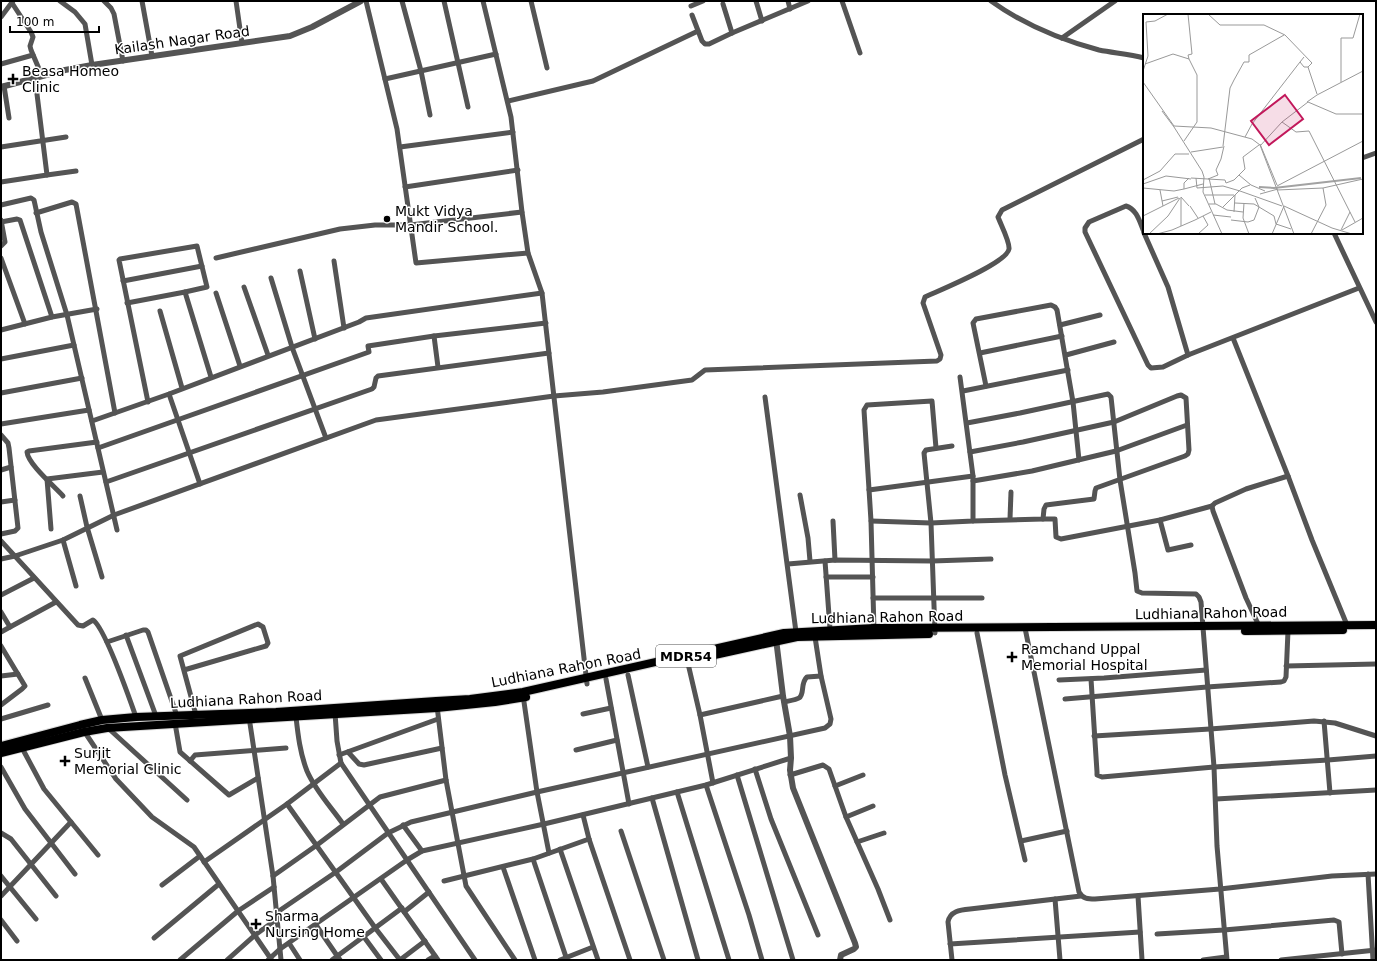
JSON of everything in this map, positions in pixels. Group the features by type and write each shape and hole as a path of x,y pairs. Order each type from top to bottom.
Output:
{"main road":[{"name":"Ludhiana Rahon Road","path":"1203,629 1259,626 1376,625"},
{"name":"Ludhiana Rahon Road","path":"104,724 249,716 276,712 335,711 495,702 796,632 830,630 935,631 1203,629 1376,631"},
{"name":"Ludhiana Rahon Road","path":"935,631 977,633 1025,630"},
{"name":"Ludhiana Rahon Road","path":"775,638 815,637 874,631"},
{"name":"Ludhiana Rahon Road","path":"587,681 628,675 687,658"},
{"name":"Ludhiana Rahon Road","path":"1,753 20,745 82,728 136,717 156,716 176,719 196,714 296,717 335,711"},
{"name":"Ludhiana Rahon Road","path":"1,746 20,745"}],"street":[{"path":"60,1 75,12 85,24 92,65"},
{"path":"104,1 111,8 114,14 123,61"},
{"path":"142,1 152,56"},
{"path":"236,1 242,43"},
{"name":"Kailash Nagar Road","path":"2,86 92,65 280,38 312,28 361,1"},
{"path":"366,1 400,147 416,263 528,254"},
{"path":"402,1 421,71 430,115"},
{"path":"444,1 468,107"},
{"path":"483,1 508,101 528,254 542,293 587,681"},
{"path":"532,1 547,68"},
{"path":"691,6 703,1"},
{"path":"756,1 762,21"},
{"path":"788,1 790,9"},
{"path":"692,15 702,41 705,44 709,44 808,1"},
{"path":"842,1 860,53"},
{"path":"991,1 1022,20 1062,38 1101,50 1143,58"},
{"path":"1062,38 1116,1"},
{"path":"1,17 12,2 33,37 30,46 38,77 42,141 47,175"},
{"path":"722,4 732,33"},
{"path":"508,101 593,81 698,31"},
{"path":"385,80 496,54"},
{"path":"1,64 33,55"},
{"path":"2,86 9,118"},
{"path":"400,147 513,132"},
{"path":"1,147 66,137"},
{"path":"1,559 15,556 63,540 114,515 384,418 459,410 554,396 603,392 692,380 706,370 937,361 940,359 941,355 923,303 923,299 983,270 1005,256 1009,251 1009,245 998,217 1002,210 1143,140"},
{"path":"1363,158 1376,153"},
{"path":"405,187 518,170"},
{"path":"1,182 76,171"},
{"path":"1,204 33,199 67,315 117,530"},
{"path":"36,213 72,202 76,204 97,309 115,413"},
{"path":"1143,230 1136,213 1130,207 1126,206 1089,222 1085,228 1085,232 1148,365 1151,368 1163,367 1188,355 1359,288"},
{"path":"216,258 340,229 375,225 410,225 522,212"},
{"path":"1,246 4,245 5,242 1,221 20,220 52,317"},
{"path":"1144,234 1168,287 1188,355"},
{"path":"1334,234 1376,322"},
{"path":"127,303 185,292 207,286 198,248 195,245 120,259 119,262 127,303 148,402"},
{"path":"1,258 25,324"},
{"path":"334,261 344,328"},
{"path":"123,281 202,266"},
{"path":"300,271 315,339"},
{"path":"271,278 292,347 326,438"},
{"path":"244,287 268,355"},
{"path":"185,292 211,377"},
{"path":"216,293 240,366"},
{"path":"92,421 148,402 268,355 344,328 366,318 542,293"},
{"path":"986,386 973,323 976,319 1051,305 1055,307 1057,310 1066,355 1079,460"},
{"path":"1,330 52,317 97,309"},
{"path":"160,311 182,388"},
{"path":"1060,325 1100,315"},
{"path":"98,448 369,352 368,346 434,336 546,323"},
{"path":"434,336 438,367"},
{"path":"980,354 1062,336"},
{"path":"1233,338 1347,625"},
{"path":"1066,355 1114,342"},
{"path":"1,359 74,345"},
{"path":"106,482 372,388 374,387 378,376 549,353"},
{"path":"963,391 1068,370"},
{"path":"960,377 963,391 973,479 973,521"},
{"path":"1,393 82,378"},
{"path":"169,394 200,484"},
{"path":"967,423 1020,414 1108,394 1110,395 1120,480 1135,572 1136,591 1142,593 1198,594 1201,602 1214,767 1220,889 1227,959 1203,960"},
{"path":"970,452 1114,422 1181,395 1186,398 1188,454 1170,462 1096,488 1095,498 1093,499 1046,505 1043,518"},
{"path":"765,397 796,632"},
{"path":"874,631 871,522 864,410 867,405 932,401 936,448"},
{"path":"1,424 89,410"},
{"path":"869,490 927,482 973,479 1032,471 1116,451 1188,425"},
{"path":"1,434 8,443 17,530 1,534"},
{"path":"63,496 29,460 27,455 29,451 97,442"},
{"path":"935,631 931,523 925,451 952,446"},
{"path":"1,470 11,468"},
{"path":"48,479 103,472"},
{"path":"871,522 931,523 1010,519 1055,519 1056,537 1059,539 1160,520 1212,506 1215,503 1246,489 1288,476"},
{"path":"48,479 47,490 51,529"},
{"path":"1010,519 1011,492"},
{"path":"800,495 808,538 810,561"},
{"path":"80,496 87,528 102,577"},
{"path":"1,502 15,500"},
{"path":"1212,506 1235,569 1259,626"},
{"path":"1160,520 1168,550 1191,545"},
{"path":"833,521 835,560"},
{"path":"63,540 76,586"},
{"path":"1,541 78,625 81,626 91,621 95,621 107,642 136,717"},
{"path":"788,564 835,560 932,561 991,559"},
{"path":"825,561 830,630"},
{"path":"826,577 873,577"},
{"path":"1,595 34,578"},
{"path":"873,598 982,598"},
{"path":"1,632 56,602"},
{"path":"1,612 10,627"},
{"path":"184,670 266,646 268,644 263,627 258,624 181,655 179,658 184,670 196,714"},
{"path":"107,642 146,630 148,632 176,719 180,752 229,795 258,778"},
{"path":"1025,630 1079,892 1082,896"},
{"path":"1065,699 1281,682 1286,678 1288,631"},
{"path":"977,633 1005,775 1025,860"},
{"path":"126,636 156,716"},
{"path":"276,913 336,872 388,833 403,825 537,792 825,728 830,724 831,719 821,676 815,637"},
{"path":"775,638 783,699 790,736 790,775 793,788 856,943 856,947 841,955 840,960"},
{"path":"1,646 24,684 24,688 1,705"},
{"path":"687,658 713,783"},
{"path":"1286,666 1376,664"},
{"path":"1059,680 1206,670"},
{"path":"1,676 18,674"},
{"path":"628,675 648,767"},
{"path":"700,715 783,699 799,698 801,696 805,678 810,676 821,676"},
{"path":"85,678 104,724 187,800"},
{"path":"606,679 622,773 629,804"},
{"path":"1091,679 1097,772 1102,777 1214,767 1376,756"},
{"path":"523,695 537,792 549,853"},
{"path":"1,719 48,705"},
{"path":"436,705 446,780 464,877 470,893 515,960"},
{"path":"583,714 611,708"},
{"path":"335,711 341,763 475,960"},
{"path":"249,716 273,876 281,960"},
{"path":"296,717 302,757 308,772 314,783 344,824"},
{"path":"339,755 438,719"},
{"path":"1094,736 1210,729 1304,721 1324,721 1335,723 1376,736"},
{"path":"1324,721 1330,793"},
{"path":"82,728 116,779 152,817 194,847 270,959 280,949 406,860 422,852 706,785 791,758"},
{"path":"576,750 616,740"},
{"path":"20,745 44,789 98,855"},
{"path":"190,761 195,755 254,749 286,748"},
{"path":"348,752 359,764 364,765 442,748"},
{"path":"204,862 265,820 341,763"},
{"path":"790,775 823,765 829,769 846,817 890,920"},
{"path":"1,766 25,809 75,874"},
{"path":"755,769 771,819 818,935"},
{"path":"737,775 794,960"},
{"path":"835,786 863,775"},
{"path":"273,876 317,845 369,805 386,795 446,780"},
{"path":"706,785 749,915 762,960"},
{"path":"1216,799 1376,790"},
{"path":"677,792 729,960"},
{"path":"652,798 698,960"},
{"path":"287,804 376,929 400,960 425,941"},
{"path":"846,817 873,806"},
{"path":"583,815 589,839 630,960"},
{"path":"1,896 71,822"},
{"path":"403,825 422,852"},
{"path":"621,831 664,960"},
{"path":"1021,841 1067,831"},
{"path":"1,833 11,839 56,896"},
{"path":"857,842 884,833"},
{"path":"444,881 532,859 589,839"},
{"path":"560,849 598,960"},
{"path":"162,885 200,856"},
{"path":"532,859 567,959"},
{"path":"503,867 535,960"},
{"path":"1368,874 1373,914 1373,960"},
{"path":"952,960 948,922 949,916 958,911 1082,896 1095,899 1138,896 1220,889 1332,876 1376,874"},
{"path":"1,876 36,919"},
{"path":"381,879 436,958 428,960"},
{"path":"154,938 219,884"},
{"path":"180,960 238,911 274,887"},
{"path":"332,960 339,958 364,937 429,892"},
{"path":"1138,896 1142,960"},
{"path":"1055,899 1060,960"},
{"path":"227,960 255,935 277,919"},
{"path":"1,920 17,941"},
{"path":"1157,934 1224,930 1334,920 1339,922 1342,954"},
{"path":"316,925 339,958"},
{"path":"950,944 1140,932"},
{"path":"364,937 381,960"},
{"path":"289,943 300,960"},
{"path":"560,960 567,959 593,947"},
{"path":"1281,960 1374,951"}],"place":[{"name":"Beasa Homeo Clinic","path":"13,79"},
{"name":"Mukt Vidya Mandir School.","path":"387,219"},
{"name":"Ramchand Uppal Memorial Hospital","path":"1012,657"},
{"name":"Surjit Memorial Clinic","path":"65,761"},
{"name":"Sharma Nursing Home","path":"256,924"}]}
